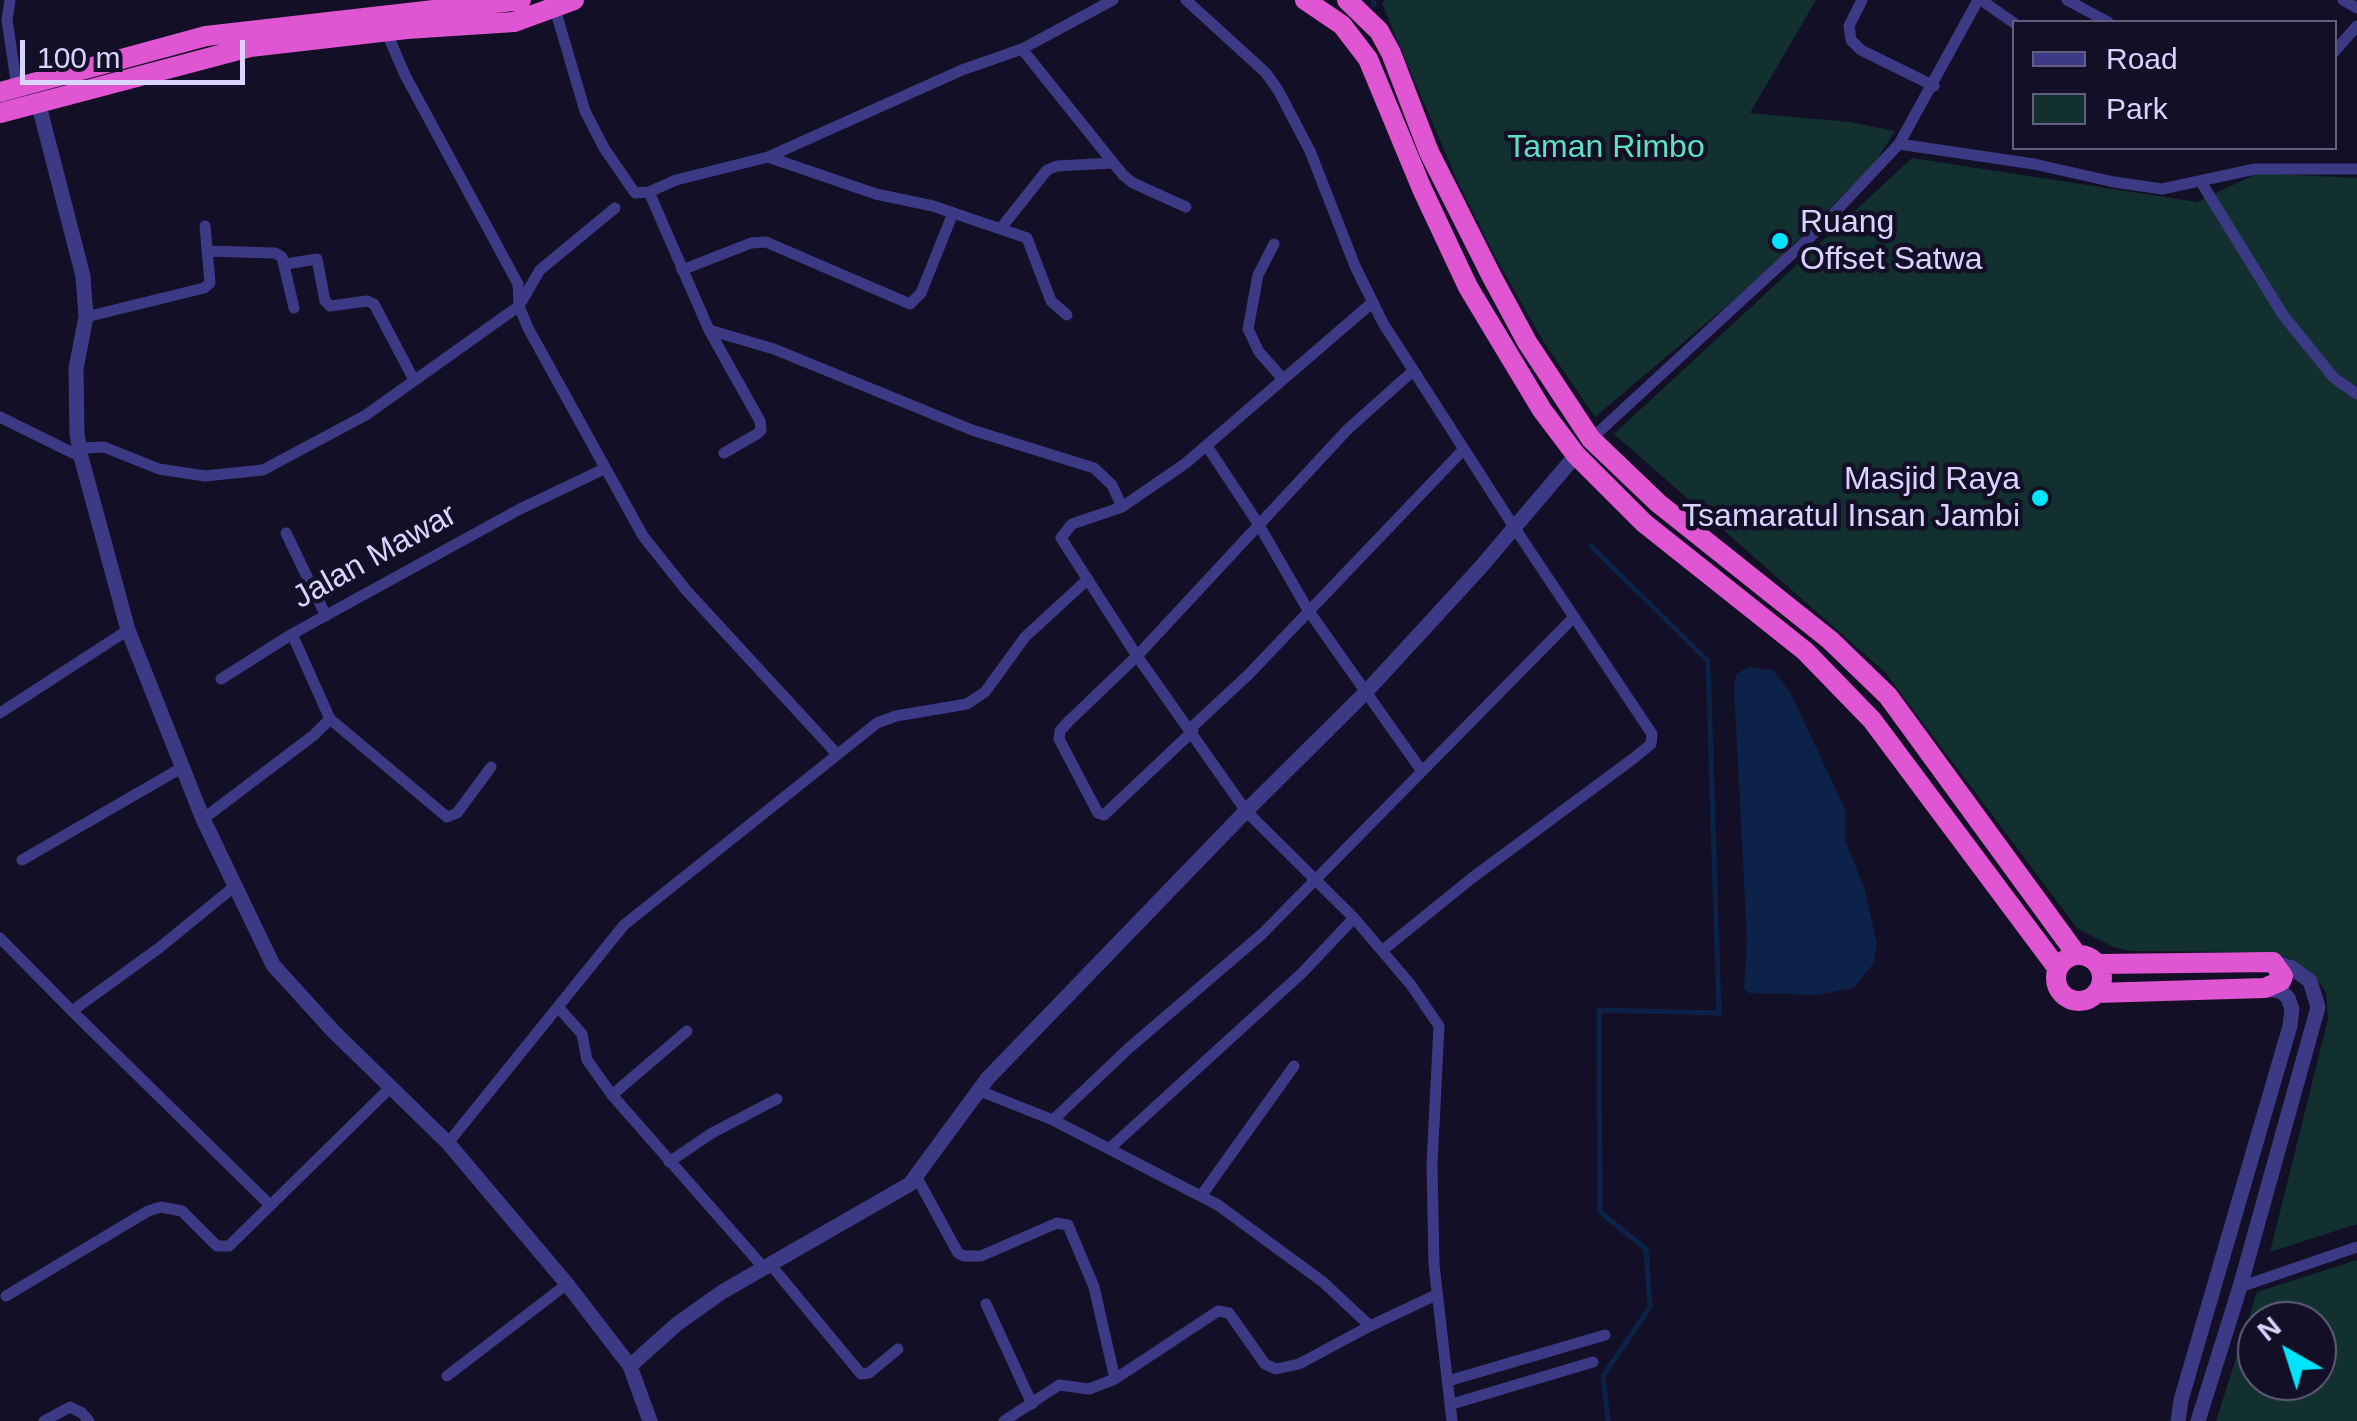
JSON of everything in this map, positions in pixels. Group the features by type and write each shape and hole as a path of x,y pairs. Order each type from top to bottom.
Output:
{"highway":[{"path":"1306,0 1342,25 1368,59 1468,287 1533,396 1576,455 1644,524 1805,651 1872,720 2058,968"},
{"path":"1347,0 1391,52 1428,152 1492,278 1591,439 1658,503 1830,640 1888,696 2077,955"},
{"path":"8,90 206,36 511,1"},
{"path":"0,113 250,47 386,31 514,22 564,4"},
{"path":"1468,287 1492,278"},
{"path":"2077,955 2098,964 2273,962 2283,976 2265,988 2096,993 2084,1000 2070,999 2057,984 2058,968 2077,955"},
{"path":"2096,993 2102,979 2098,964"}],"street":[{"path":"8,90 10,0"},
{"path":"564,4 586,112 604,148 635,192 649,192 676,180 768,157 962,70 1022,48 1112,0"},
{"path":"1186,0 1266,74 1278,90 1310,151 1373,302 1413,371 1652,734 1651,744 1383,950"},
{"path":"1862,0 1849,26 1851,40 1861,50 1934,86"},
{"path":"1591,439 1818,230 1899,144 1980,0 2012,22"},
{"path":"2066,0 2104,20"},
{"path":"2343,0 2357,8"},
{"path":"2337,49 2357,26"},
{"path":"386,31 405,75 518,284 519,306 643,536 686,590 838,754"},
{"path":"1022,48 1133,183 1186,208"},
{"path":"38,102 83,276 86,318 76,368 81,452 128,630 182,767 235,886 273,965 448,1143 566,1284 630,1366 650,1421"},
{"path":"1899,144 2034,164 2162,189 2255,169 2357,170"},
{"path":"768,157 876,194 1002,228 1031,242 1048,295 1055,307 1067,315"},
{"path":"1002,228 1047,170 1056,166 1113,163"},
{"path":"2201,182 2283,316 2334,378 2357,394"},
{"path":"649,192 709,330 761,425 757,434 724,453"},
{"path":"0,417 81,452 104,448 159,469 205,476 263,470 366,415 519,306 540,270 615,208"},
{"path":"682,270 751,243 766,242 910,304 921,293 953,213"},
{"path":"86,318 204,288 210,283 205,226"},
{"path":"1274,244 1258,275 1248,328 1259,352 1283,380"},
{"path":"207,251 276,253 286,264 294,308"},
{"path":"286,264 317,260 325,301 330,306 368,300 374,304 414,380"},
{"path":"1373,302 1207,446 1122,507 1081,520 1062,534 1063,542 1137,656 1246,810 1318,879 1383,950 1439,1026 1432,1164 1436,1295 1452,1421"},
{"path":"709,330 774,348 972,430 1094,468 1112,485 1122,507"},
{"path":"1413,371 1371,406 1137,656 1060,732 1060,746 1098,812 1108,813 1248,675 1464,449"},
{"path":"1207,446 1308,610 1420,770"},
{"path":"630,1366 677,1324 722,1292 894,1196 916,1176 1008,1058 1246,810 1366,692 1576,455"},
{"name":"Jalan Mawar","path":"330,719 292,634 520,509 604,469"},
{"path":"286,533 326,616"},
{"path":"448,1143 624,926 877,723 896,716 951,708 978,698 1025,637 1088,579"},
{"path":"1052,1120 1128,1048 1262,934 1574,618"},
{"path":"0,713 128,630"},
{"path":"221,679 292,634"},
{"path":"204,819 330,719 447,816 457,812 491,767"},
{"path":"22,860 182,767"},
{"path":"72,1011 235,886"},
{"path":"1109,1148 1302,973 1354,918"},
{"path":"0,938 5,954 72,1011 270,1205"},
{"path":"2181,1400 2199,1414 2240,1287 2318,1006 2310,981 2292,968 2273,962"},
{"path":"2178,1421 2290,1026 2292,1009 2288,998 2282,992 2265,988"},
{"path":"558,1007 582,1034 587,1060 612,1095 861,1374 898,1349"},
{"path":"612,1095 687,1031"},
{"path":"1201,1196 1294,1066"},
{"path":"6,1296 148,1211 172,1207 182,1211 222,1248 238,1237 392,1086"},
{"path":"980,1091 1052,1120 1218,1206 1323,1282 1370,1326"},
{"path":"669,1162 712,1133 777,1099"},
{"path":"916,1176 958,1252 964,1256 981,1256 1057,1223 1068,1225 1094,1287 1115,1379"},
{"path":"2240,1287 2357,1247"},
{"path":"447,1376 566,1284"},
{"path":"1004,1421 1058,1385 1088,1389 1115,1379 1218,1311 1228,1313 1265,1364 1276,1368 1299,1364 1436,1295"},
{"path":"986,1304 1032,1404"},
{"path":"1448,1381 1605,1334"},
{"path":"1452,1404 1593,1362"},
{"path":"44,1421 70,1408 88,1421"}],"green space":[{"name":"Taman Rimbo","path":"1385,0 1816,0 1750,113 1850,122 1895,131 1874,164 1762,276 1595,417 1543,341 1496,258 1456,178 1382,4"},
{"path":"1912,158 2197,202 2258,173 2357,178 2357,1224 2270,1252 2328,1019 2326,992 2314,975 2289,958 2245,952 2131,951 2113,947 2077,928 1885,672 1614,434"},
{"path":"2357,1260 2357,1421 2216,1421 2237,1355 2237,1401 2337,1401 2337,1301 2254,1301 2257,1292"}],"water":[{"path":"1749,667 1773,670 1791,694 1845,809 1845,840 1864,887 1877,944 1873,964 1854,988 1817,995 1749,993 1744,989 1747,939 1734,688 1736,674"}],"waterway":[{"path":"1373,0 1374,5"},
{"path":"1591,546 1708,661 1719,1013 1599,1010 1600,1212 1646,1249 1650,1307 1603,1376 1608,1421"}],"place":[{"name":"Ruang Offset Satwa","path":"1780,241"},
{"name":"Masjid Raya Tsamaratul Insan Jambi","path":"2040,498"}]}
